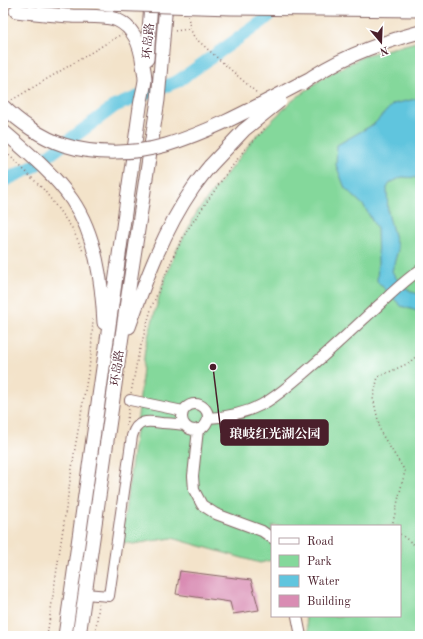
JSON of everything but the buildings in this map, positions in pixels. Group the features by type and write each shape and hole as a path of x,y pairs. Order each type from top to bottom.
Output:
{"highway":[{"path":"104,3 420,10"}],"main road":[{"name":"环岛路","path":"65,636 145,78 151,7"},
{"path":"10,11 166,7"},
{"name":"环岛路","path":"79,636 119,355 158,100 166,7"},
{"path":"10,11 117,20 123,23 135,35 140,45 145,78"},
{"path":"119,355 144,284 165,237 193,189 210,166 244,130 259,117 326,68 390,40 420,32"},
{"path":"6,103 10,113 35,131 64,145 93,151 132,152 164,146 210,128 309,79"},
{"path":"3,131 53,178 72,200 81,215 95,256 100,279 105,354"}],"street":[{"path":"208,418 244,412 274,398 317,362 404,282 420,270"},
{"path":"130,400 183,411"},
{"path":"85,594 110,596 132,436 135,430 139,425 147,421 185,425 191,429 198,429 205,425 208,418 206,410 200,405 192,404 186,408 183,411 182,418 185,425"},
{"path":"198,429 193,476 194,490 202,505 216,514 262,532 271,537"},
{"path":"297,617 301,636"}],"path":[{"path":"189,10 188,17 190,28 194,37 261,97"},
{"path":"175,31 190,28"},
{"path":"6,103 125,32"},
{"path":"125,432 138,356 152,306 174,255 186,232 224,177 245,149 263,131 268,123"},
{"path":"3,150 44,190 72,228 83,250"},
{"path":"47,636 75,448 91,356 93,318"},
{"path":"392,525 405,471 381,433 373,398 378,377 410,363 420,353"},
{"path":"401,535 420,549"},
{"path":"95,636 101,595"}],"green space":[{"path":"420,41 420,636 309,636 305,617 401,617 401,525 271,525 271,560 260,563 172,538 133,544 121,542 138,416 145,348 161,290 174,255 197,212 255,137 292,101 324,77 366,55"}],"water":[{"path":"420,98 420,178 402,177 390,183 387,188 388,213 398,250 392,271 403,286 412,292 420,294 420,312 401,306 377,281 377,229 364,206 345,188 336,165 337,145 374,124 393,104"}],"waterway":[{"path":"3,181 33,167 115,106 178,81 263,21 283,3"}],"place":[{"name":"琅岐红光湖公园","path":"213,367"}]}
